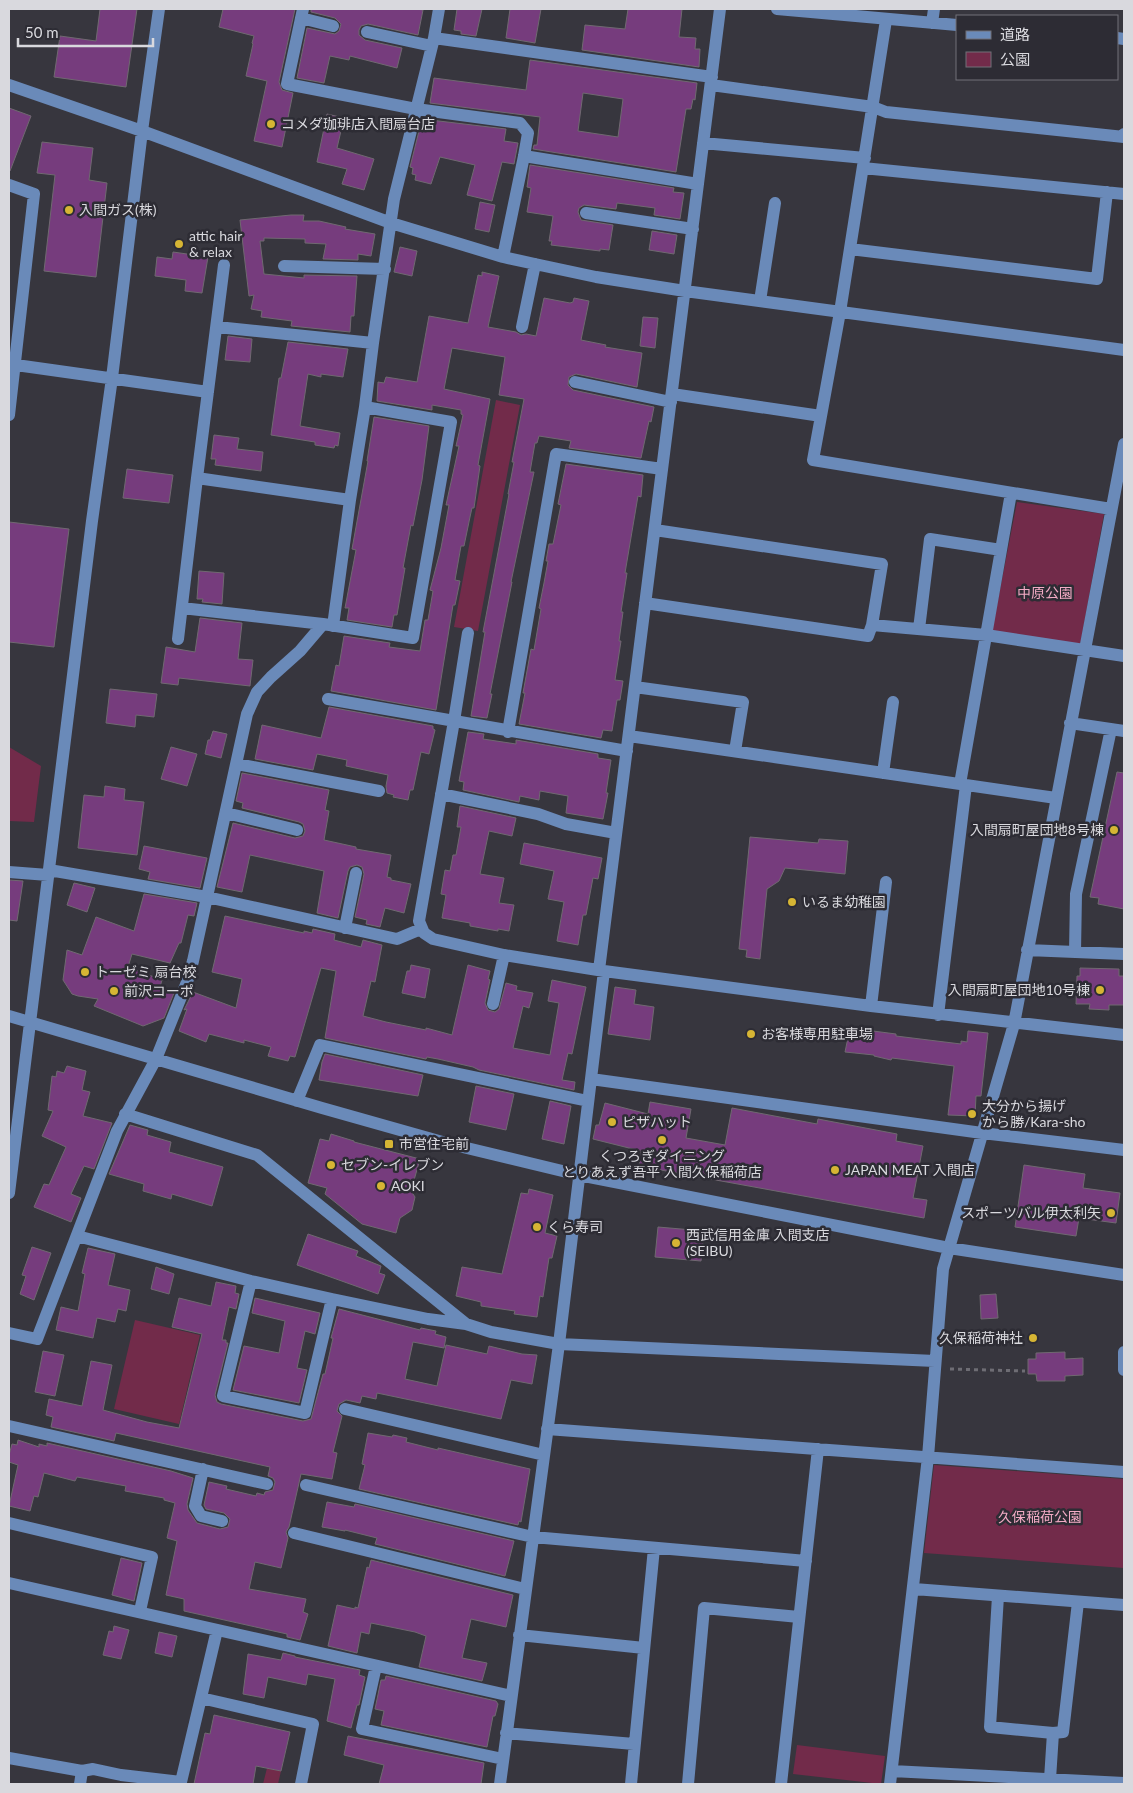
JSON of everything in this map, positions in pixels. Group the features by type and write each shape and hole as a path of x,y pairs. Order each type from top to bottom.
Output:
{"street":[{"path":"9,1193 91,531 159,9"},
{"path":"9,1333 37,1339 117,1131 156,1059 187,982 247,714 257,692 328,625 365,407 372,343 394,199 433,42 439,9"},
{"path":"500,1784 559,1344 591,1079 616,833 720,9"},
{"path":"777,9 956,25"},
{"path":"932,23 934,9"},
{"path":"332,26 302,14 287,84 416,109 520,123 528,133 503,257"},
{"path":"886,20 840,312 813,460 1112,509"},
{"path":"367,32 711,81 873,107 886,112 1124,137 1124,134"},
{"path":"9,85 142,131 391,223 503,257 596,277 685,291 1124,350"},
{"path":"704,143 1124,194"},
{"path":"524,156 698,184"},
{"path":"9,185 34,194 9,415"},
{"path":"850,249 1097,279 1108,192"},
{"path":"760,302 774,203"},
{"path":"586,213 693,229"},
{"path":"522,327 535,264"},
{"path":"178,639 224,265"},
{"path":"284,266 384,269"},
{"path":"217,327 372,343"},
{"path":"16,364 208,392"},
{"path":"575,382 671,398 821,416"},
{"path":"182,608 328,625 413,638 451,422 365,407"},
{"path":"890,1784 928,1457 943,1269 1014,1024 1124,444"},
{"path":"508,732 556,454 662,469"},
{"path":"197,478 350,500"},
{"path":"938,1014 963,784 1011,493"},
{"path":"646,603 868,636 872,625 882,564 655,530"},
{"path":"919,629 930,539 1001,550"},
{"path":"872,625 986,636 1124,656"},
{"path":"468,633 419,921 424,933 433,939 504,955 602,971 1014,1024 1124,1035"},
{"path":"635,687 742,702 735,751"},
{"path":"328,699 508,732 627,751"},
{"path":"883,773 893,702"},
{"path":"1070,723 1124,731"},
{"path":"1075,952 1076,894 1111,729"},
{"path":"629,736 1056,798"},
{"path":"237,764 379,791"},
{"path":"441,794 538,814 566,824 616,833"},
{"path":"226,813 297,830"},
{"path":"9,872 49,873 207,896 344,928 397,938 421,928"},
{"path":"344,928 356,873"},
{"path":"871,1006 886,882"},
{"path":"1027,950 1124,954"},
{"path":"493,1004 504,955"},
{"path":"9,1016 446,1143 579,1175 949,1248 1124,1276"},
{"path":"297,1101 320,1045 588,1101"},
{"path":"591,1079 982,1133 1124,1150"},
{"path":"125,1114 257,1155 466,1324"},
{"path":"77,1236 251,1281 428,1319 466,1324 491,1332 559,1344 935,1365"},
{"path":"251,1281 223,1396 305,1413 332,1299"},
{"path":"1124,1352 1124,1370"},
{"path":"345,1409 544,1455"},
{"path":"9,1426 267,1484"},
{"path":"547,1429 1124,1472"},
{"path":"781,1784 818,1450"},
{"path":"202,1469 194,1506 201,1516 222,1521"},
{"path":"306,1485 532,1537 806,1561"},
{"path":"9,1523 152,1557 140,1612"},
{"path":"294,1533 525,1589"},
{"path":"631,1784 654,1548"},
{"path":"9,1583 511,1696"},
{"path":"914,1589 1124,1605"},
{"path":"998,1596 990,1727 1053,1732 1063,1732 1078,1602"},
{"path":"688,1784 704,1608 800,1617"},
{"path":"9,1758 82,1771 93,1769 155,1782 181,1782 216,1630"},
{"path":"519,1635 644,1648"},
{"path":"376,1666 362,1729 503,1758"},
{"path":"201,1698 313,1724 301,1784"},
{"path":"1050,1778 1053,1732"},
{"path":"506,1733 634,1744"},
{"path":"80,1784 82,1771"},
{"path":"892,1771 1012,1780 1050,1778 1124,1783"}],"path":[{"path":"935,1365 1025,1372"}],"green space":[{"path":"496,400 520,405 478,631 454,627"},
{"name":"中原公園","path":"1017,502 1104,514 1080,646 992,631"},
{"path":"9,747 41,766 34,822 9,821"},
{"path":"135,1320 200,1335 179,1424 114,1409"},
{"name":"久保稲荷公園","path":"934,1465 1124,1479 1124,1568 924,1553"},
{"path":"797,1745 885,1756 881,1784 793,1774"},
{"path":"267,1768 281,1771 278,1784 263,1784"}],"building":[{"path":"100,9 137,9 126,87 54,77 60,36 96,41"},
{"path":"223,9 295,9 279,82 282,90 293,93 282,147 254,141 267,81 246,76 254,36 219,27"},
{"path":"311,9 423,10 418,35 368,24 361,26 359,30 359,35 365,40 402,48 397,68 350,56 349,60 330,56 324,83 297,78 307,28 335,34 339,31 341,24 335,18 311,12"},
{"path":"457,9 482,9 476,36 461,34 461,31 454,30"},
{"path":"510,9 541,9 535,43 506,38"},
{"path":"628,9 682,9 679,37 696,38 695,49 700,49 699,67 582,50 585,25 625,29"},
{"path":"530,60 697,83 695,100 693,99 691,109 686,109 676,172 533,149 534,145 537,145 540,117 430,103 434,78 526,90","holes":["583,93 623,99 618,137 578,131"]},
{"path":"9,108 31,116 10,171 9,171"},
{"path":"327,114 344,118 337,148 374,159 364,190 342,184 347,169 317,162"},
{"path":"422,119 506,129 504,141 518,143 514,164 502,162 492,201 467,195 475,165 440,157 431,184 415,180 416,175 412,174 413,168 410,167"},
{"path":"42,142 93,148 89,180 107,183 96,277 44,271 55,175 37,173"},
{"path":"530,165 674,188 673,192 684,193 680,219 654,215 655,208 617,203 616,209 584,205 579,208 578,212 581,220 613,225 609,250 600,249 600,251 551,245 552,241 549,241 553,216 527,212 531,188 527,187"},
{"path":"480,202 495,205 489,232 475,229"},
{"path":"304,215 303,221 319,221 346,227 345,229 375,234 371,256 358,254 358,260 323,259 326,244 305,243 305,239 264,238 264,241 260,241 264,274 304,278 304,275 357,276 354,316 351,316 350,332 291,326 292,321 261,317 262,311 251,309 254,295 249,296 240,220"},
{"path":"652,231 677,235 674,254 649,250"},
{"path":"400,247 417,251 412,276 394,272"},
{"path":"173,252 208,257 202,293 185,291 186,280 155,276 157,257 172,259"},
{"path":"482,272 499,276 488,327 516,332 521,335 536,336 544,298 570,303 573,302 574,298 589,301 581,340 606,345 605,347 642,353 637,387 576,374 569,377 568,385 573,390 654,407 641,458 569,448 571,441 539,436 537,443 535,443 530,472 534,472 511,582 487,718 471,716 485,632 483,632 509,494 514,462 512,462 524,399 499,395 505,357 452,348 444,389 490,399 478,465 480,466 474,508 472,508 464,546 461,546 455,580 460,581 455,605 453,605 436,710 331,691 336,665 339,666 344,636 390,643 389,647 420,651 425,620 428,620 433,591 430,590 441,548 449,505 446,505 459,446 456,446 463,415 461,410 432,405 432,410 377,401 378,382 384,383 386,377 417,382 429,316 468,323 478,275 482,276"},
{"path":"643,317 658,318 655,348 640,346"},
{"path":"228,336 252,339 250,362 225,360"},
{"path":"288,342 348,349 343,377 321,374 321,377 308,374 300,426 340,433 338,446 335,445 334,448 315,445 315,442 271,435 279,378 281,378"},
{"path":"374,417 429,426 422,480 403,568 405,568 397,615 394,615 392,627 347,620 349,608 345,608 356,550 352,549"},
{"path":"214,435 239,438 237,449 263,452 261,471 215,465 216,459 211,459"},
{"path":"566,464 643,475 641,497 638,496 625,573 627,573 621,612 623,612 619,641 621,641 615,680 623,681 620,700 617,700 612,731 603,730 601,738 519,724 531,649 534,650 541,609 539,608 548,561 546,561 549,544 553,544 561,505 558,504"},
{"path":"127,469 173,475 169,503 123,498"},
{"path":"9,522 69,529 54,647 9,642"},
{"path":"199,571 224,573 222,604 202,602 203,599 197,599"},
{"path":"200,618 242,623 238,659 253,660 250,686 179,678 178,685 161,683 166,647 195,652"},
{"path":"110,689 157,694 154,717 136,715 135,727 106,723"},
{"path":"329,707 433,726 435,730 429,754 421,752 413,790 410,790 408,800 393,797 394,795 387,793 388,775 346,766 347,760 317,754 313,770 255,759 262,725 321,738"},
{"path":"213,731 227,734 221,758 205,754 208,740 210,740"},
{"path":"468,732 484,734 483,739 516,744 516,740 598,754 598,758 611,760 603,819 566,813 568,796 540,791 539,800 520,796 519,802 463,790 464,782 459,781"},
{"path":"171,747 197,754 187,786 161,779"},
{"name":"入間扇町屋団地8号棟","path":"1117,772 1124,773 1124,909 1098,904 1099,898 1090,897"},
{"path":"242,773 329,790 325,810 329,811 324,840 356,847 356,849 391,855 387,877 391,878 391,880 411,884 404,913 385,908 380,927 366,924 367,920 355,917 364,874 362,867 357,865 350,867 348,871 338,918 317,913 324,871 250,855 242,892 217,887 233,823 295,838 303,836 305,831 303,824 299,822 242,808 243,803 236,801"},
{"path":"105,786 125,789 124,800 144,802 137,855 78,848 84,795 104,797"},
{"path":"460,806 516,818 512,836 489,831 480,874 504,878 499,903 514,905 509,931 470,926 470,923 442,918 446,895 441,894 445,870 450,871 453,855 456,855 461,827 457,827"},
{"path":"750,837 818,843 819,839 848,841 845,874 785,868 779,881 767,889 760,959 746,957 747,950 739,949"},
{"path":"524,843 602,858 598,879 593,878 586,915 583,915 578,945 557,941 564,902 548,899 554,871 520,864"},
{"path":"144,846 207,858 200,888 148,879 150,872 139,869"},
{"path":"9,880 23,881 17,921 9,920"},
{"path":"74,883 95,888 87,912 67,905"},
{"path":"144,894 197,903 194,916 188,915 181,943 179,943 170,963 132,954 128,967 162,980 160,987 174,993 164,1018 143,1026 94,1006 98,999 72,994 63,980 67,950 82,955 96,917 134,931"},
{"path":"225,916 304,933 304,931 312,933 313,929 335,934 334,940 361,947 363,940 382,945 375,982 371,981 363,1016 386,1022 426,1030 426,1028 452,1035 468,965 490,971 485,1003 488,1010 495,1012 499,1009 506,983 517,986 516,990 533,993 529,1008 523,1006 513,1048 550,1055 559,1003 548,1001 552,980 586,987 572,1054 568,1053 562,1080 575,1082 574,1090 479,1070 438,1059 427,1057 426,1059 325,1038 336,971 321,968 295,1057 290,1056 288,1061 268,1056 271,1047 244,1040 244,1043 209,1034 206,1042 179,1031 187,1009 184,1010 193,992 236,1008 242,979 212,972"},
{"path":"411,965 430,969 425,998 402,993 407,971 410,971"},
{"name":"入間扇町屋団地10号棟","path":"1080,968 1119,969 1119,976 1124,976 1124,1005 1109,1005 1109,1010 1089,1009 1090,1004 1076,1004 1077,976 1080,976"},
{"path":"615,987 636,990 634,1004 654,1007 650,1040 608,1034"},
{"path":"850,1028 961,1044 961,1041 967,1042 968,1031 988,1033 981,1096 976,1096 975,1116 948,1115 954,1066 892,1058 891,1060 874,1055 845,1052"},
{"path":"325,1054 423,1075 418,1096 319,1080"},
{"path":"67,1066 86,1071 82,1090 90,1092 83,1116 112,1123 94,1169 84,1166 71,1194 81,1198 71,1222 34,1207 44,1184 49,1185 66,1147 42,1136 53,1111 48,1110 52,1076 56,1077 57,1071 64,1073"},
{"path":"476,1086 514,1094 506,1130 469,1122"},
{"path":"550,1101 571,1106 564,1144 542,1139"},
{"path":"650,1102 691,1109 686,1138 725,1145 732,1108 817,1124 818,1119 897,1134 896,1141 923,1146 913,1198 927,1200 924,1218 639,1166 641,1151 593,1139 596,1125 599,1125 605,1103 648,1114"},
{"path":"130,1125 148,1130 147,1135 171,1142 169,1152 223,1167 212,1206 172,1194 171,1199 143,1191 144,1184 109,1174"},
{"path":"331,1134 420,1159 411,1191 415,1197 412,1210 400,1218 396,1233 362,1224 325,1194 327,1188 308,1183 320,1139 329,1141"},
{"path":"1024,1165 1085,1174 1083,1188 1120,1193 1116,1223 1079,1218 1076,1236 1015,1227"},
{"path":"529,1189 553,1195 545,1233 557,1236 552,1258 549,1258 543,1297 540,1296 537,1317 514,1314 515,1311 481,1306 481,1302 456,1296 462,1267 502,1274 521,1193 528,1194"},
{"path":"658,1227 704,1231 701,1261 655,1257"},
{"path":"308,1234 358,1251 356,1256 381,1266 379,1273 385,1275 378,1294 297,1265"},
{"path":"32,1247 51,1253 34,1300 20,1294 26,1276 22,1275"},
{"path":"88,1248 115,1254 108,1285 130,1290 126,1311 118,1309 115,1322 97,1318 93,1338 56,1330 61,1307 78,1311 85,1274 82,1273"},
{"path":"156,1267 174,1274 169,1294 151,1289"},
{"path":"216,1282 236,1286 235,1293 239,1294 236,1309 229,1307 222,1340 226,1340 226,1343 228,1343 215,1395 217,1402 221,1404 303,1421 311,1419 323,1374 325,1374 333,1338 331,1338 339,1309 420,1330 421,1328 436,1331 435,1334 446,1337 444,1348 413,1342 405,1379 437,1386 446,1345 487,1354 489,1346 522,1354 537,1355 532,1384 511,1380 501,1419 377,1393 376,1399 362,1396 360,1403 346,1400 339,1404 337,1411 342,1416 333,1452 337,1453 332,1479 301,1474 289,1527 286,1532 288,1538 281,1568 255,1562 249,1589 306,1599 303,1612 308,1614 300,1640 287,1637 287,1634 184,1611 184,1599 166,1595 177,1541 167,1538 175,1503 164,1500 164,1498 125,1491 126,1486 77,1477 75,1481 44,1473 38,1497 34,1496 30,1511 9,1506 18,1465 9,1462 9,1455 12,1444 17,1445 18,1440 39,1447 39,1444 47,1446 47,1443 171,1471 193,1478 187,1504 188,1510 197,1523 220,1529 228,1527 230,1519 224,1513 206,1509 204,1505 209,1482 227,1486 226,1489 256,1496 257,1493 264,1495 265,1492 273,1490 275,1482 273,1478 268,1476 270,1467 116,1433 114,1441 51,1427 53,1417 46,1415 49,1399 82,1406 91,1361 112,1365 103,1410 147,1422 179,1428 202,1334 172,1327 179,1298 211,1306"},
{"path":"996,1294 998,1318 981,1319 980,1295"},
{"path":"255,1298 320,1313 315,1334 305,1331 297,1368 307,1370 299,1403 233,1390 244,1346 279,1353 285,1321 252,1313"},
{"path":"43,1351 64,1355 55,1396 35,1392"},
{"path":"1065,1352 1065,1359 1083,1358 1083,1375 1065,1376 1065,1381 1037,1381 1036,1374 1028,1374 1028,1359 1036,1359 1036,1353"},
{"path":"368,1433 407,1438 406,1442 530,1469 521,1522 519,1521 518,1525 359,1489 365,1465 362,1464"},
{"path":"327,1502 354,1507 355,1504 514,1541 505,1576 375,1544 377,1538 345,1530 322,1527"},
{"path":"121,1558 142,1563 134,1601 112,1595"},
{"path":"371,1560 513,1595 506,1627 471,1619 462,1658 487,1663 482,1681 419,1667 426,1636 415,1632 371,1623 369,1634 361,1632 357,1653 328,1646 337,1605 358,1608 367,1567 369,1568"},
{"path":"114,1626 129,1630 121,1659 103,1655 109,1631 113,1632"},
{"path":"159,1632 177,1636 172,1657 155,1653"},
{"path":"283,1653 360,1670 359,1675 365,1677 359,1705 357,1705 351,1728 327,1721 335,1679 308,1674 306,1685 268,1677 264,1698 243,1694 248,1654 281,1660"},
{"path":"386,1676 496,1701 498,1704 495,1716 493,1716 487,1747 381,1725 384,1711 375,1709 381,1680 385,1680"},
{"path":"214,1715 290,1732 281,1771 256,1766 253,1784 194,1784 205,1733 210,1734"},
{"path":"348,1736 484,1763 481,1784 379,1784 384,1765 344,1755"}],"place":[{"name":"コメダ珈琲店入間扇台店","path":"271,124"},
{"name":"入間ガス(株)","path":"69,210"},
{"name":"attic hair & relax","path":"179,244"},
{"name":"入間扇町屋団地8号棟","path":"1114,830"},
{"name":"いるま幼稚園","path":"792,902"},
{"name":"トーゼミ 扇台校","path":"85,972"},
{"name":"入間扇町屋団地10号棟","path":"1100,990"},
{"name":"前沢コーポ","path":"114,991"},
{"name":"お客様専用駐車場","path":"751,1034"},
{"name":"大分から揚げ から勝/Kara-sho","path":"972,1114"},
{"name":"ピザハット","path":"612,1122"},
{"name":"くつろぎダイニング とりあえず吾平 入間久保稲荷店","path":"662,1140"},
{"name":"市営住宅前","path":"389,1144"},
{"name":"セブン-イレブン","path":"331,1165"},
{"name":"JAPAN MEAT 入間店","path":"835,1170"},
{"name":"AOKI","path":"381,1186"},
{"name":"スポーツバル伊太利矢","path":"1111,1213"},
{"name":"くら寿司","path":"537,1227"},
{"name":"西武信用金庫 入間支店 (SEIBU)","path":"676,1243"},
{"name":"久保稲荷神社","path":"1033,1338"}]}
